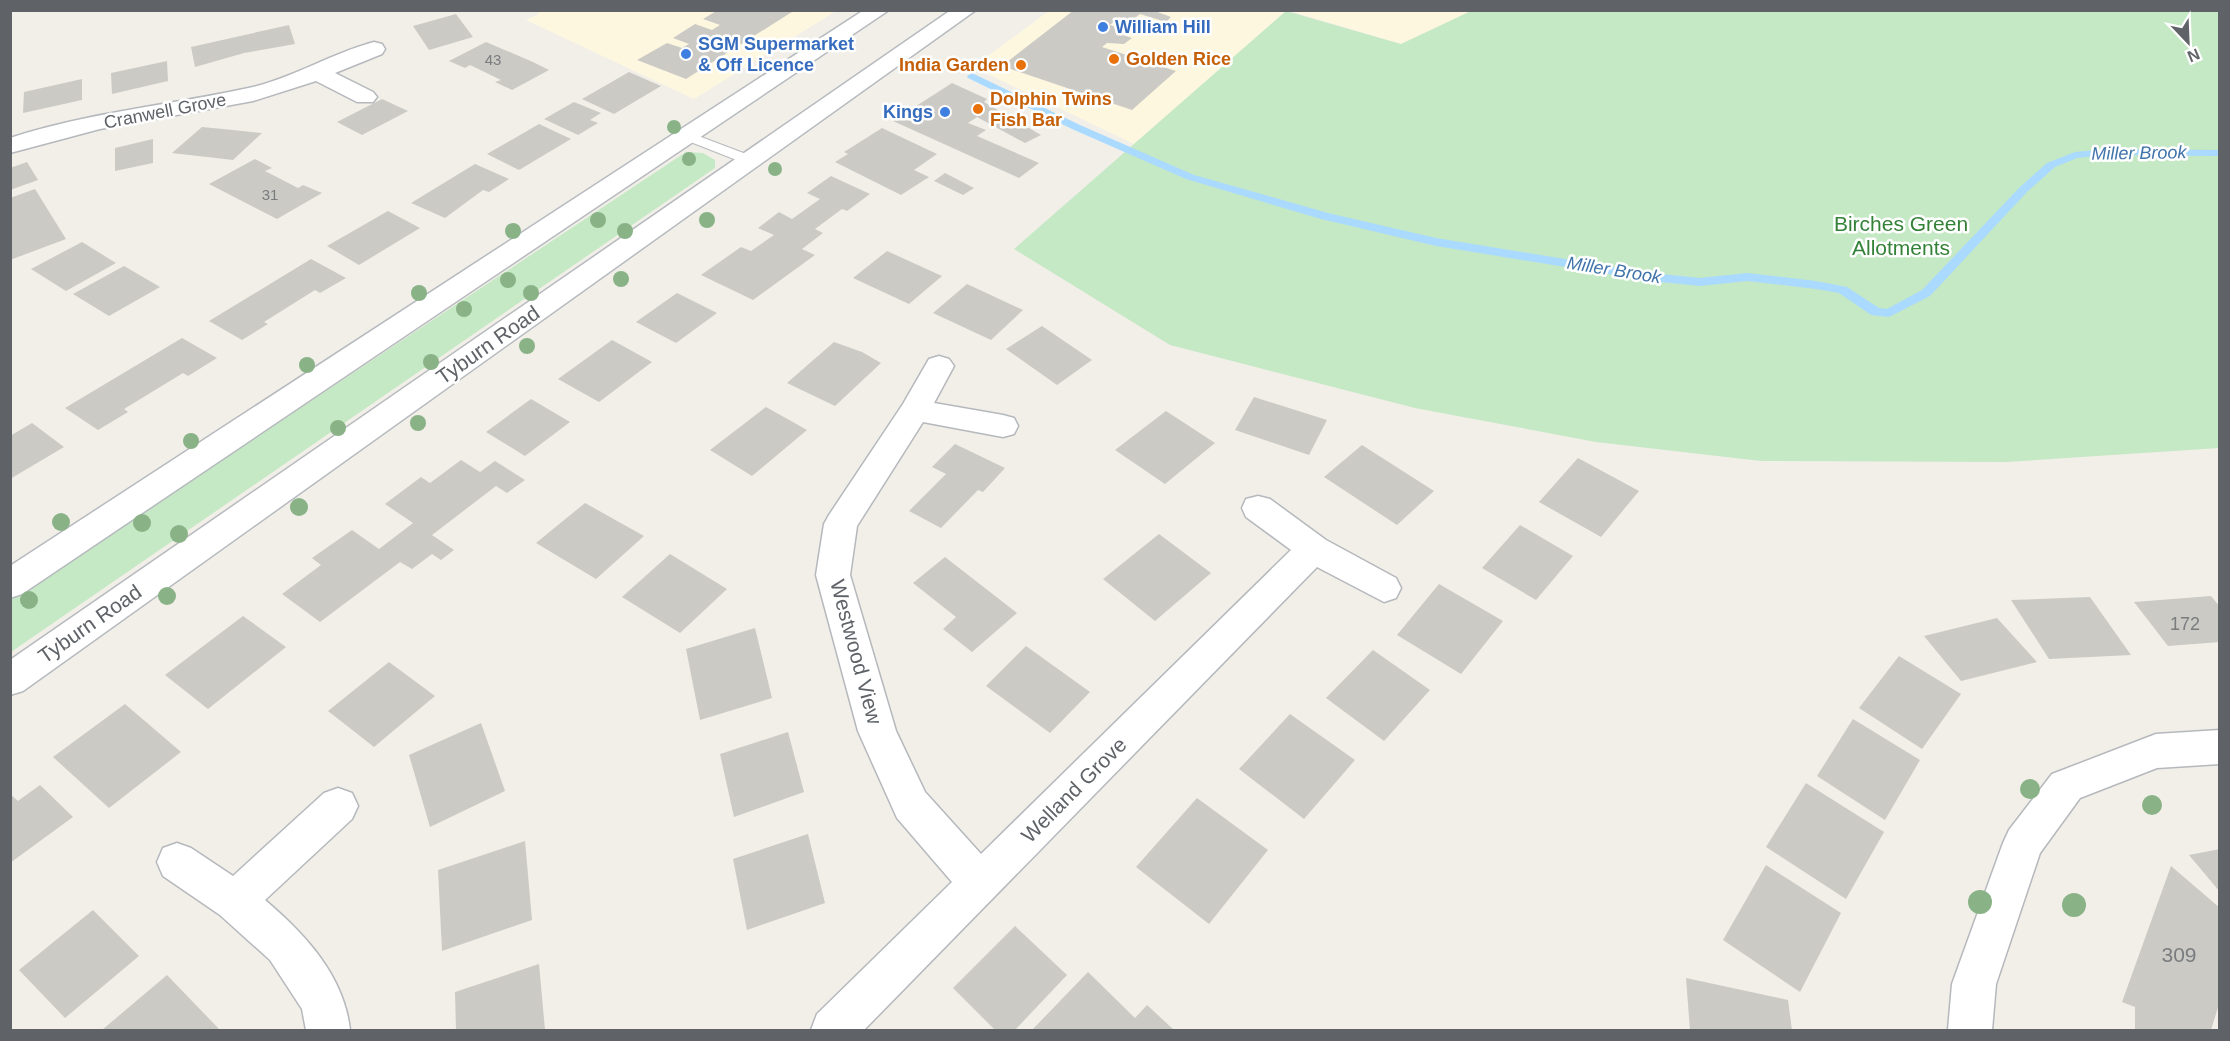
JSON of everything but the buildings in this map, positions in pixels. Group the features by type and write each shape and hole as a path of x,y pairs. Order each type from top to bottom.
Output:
{"street":[{"path":"10,584 879,10"},
{"name":"Tyburn Road","path":"10,680 966,10"},
{"name":"Cranwell Grove","path":"10,146 64,130 286,86 347,58 374,49"},
{"path":"318,73 364,97"},
{"name":"Westwood View","path":"939,366 915,410 841,524 833,576 877,731 911,805 980,884"},
{"path":"915,410 1002,426"},
{"path":"1258,508 1314,549 1384,588"},
{"name":"Welland Grove","path":"833,1030 1314,549"},
{"path":"1970,1030 1974,984 2023,843 2066,786 2156,751 2220,747"},
{"path":"235,901 338,807"},
{"path":"177,862 235,901 285,945 322,1001 327,1030"}],"lane":[{"path":"688,136 749,160"}],"shaded area":[{"path":"536,10 836,11 694,99 526,20 539,14"},
{"path":"1049,11 1286,11 1134,144 973,67"},
{"path":"1290,11 1473,11 1401,44"}],"green space":[{"name":"Birches Green Allotments","path":"1473,10 2219,11 2219,448 2007,462 1761,461 1596,442 1415,408 1170,345 1014,249 1286,11 1401,44"},
{"path":"686,152 703,153 715,160 715,168 11,652 11,600"}],"waterway":[{"name":"Miller Brook","path":"972,76 1076,127 1190,177 1325,216 1436,242 1651,277 1700,282 1747,277 1816,285 1843,290 1876,312 1889,313 1926,293 2024,189 2051,165 2075,155 2107,152 2220,153"}],"place":[{"name":"William Hill","path":"1103,27"},
{"name":"SGM Supermarket & Off Licence","path":"686,54"},
{"name":"Golden Rice","path":"1114,59"},
{"name":"India Garden","path":"1021,65"},
{"name":"Dolphin Twins Fish Bar","path":"978,109"},
{"name":"Kings","path":"945,112"}]}
